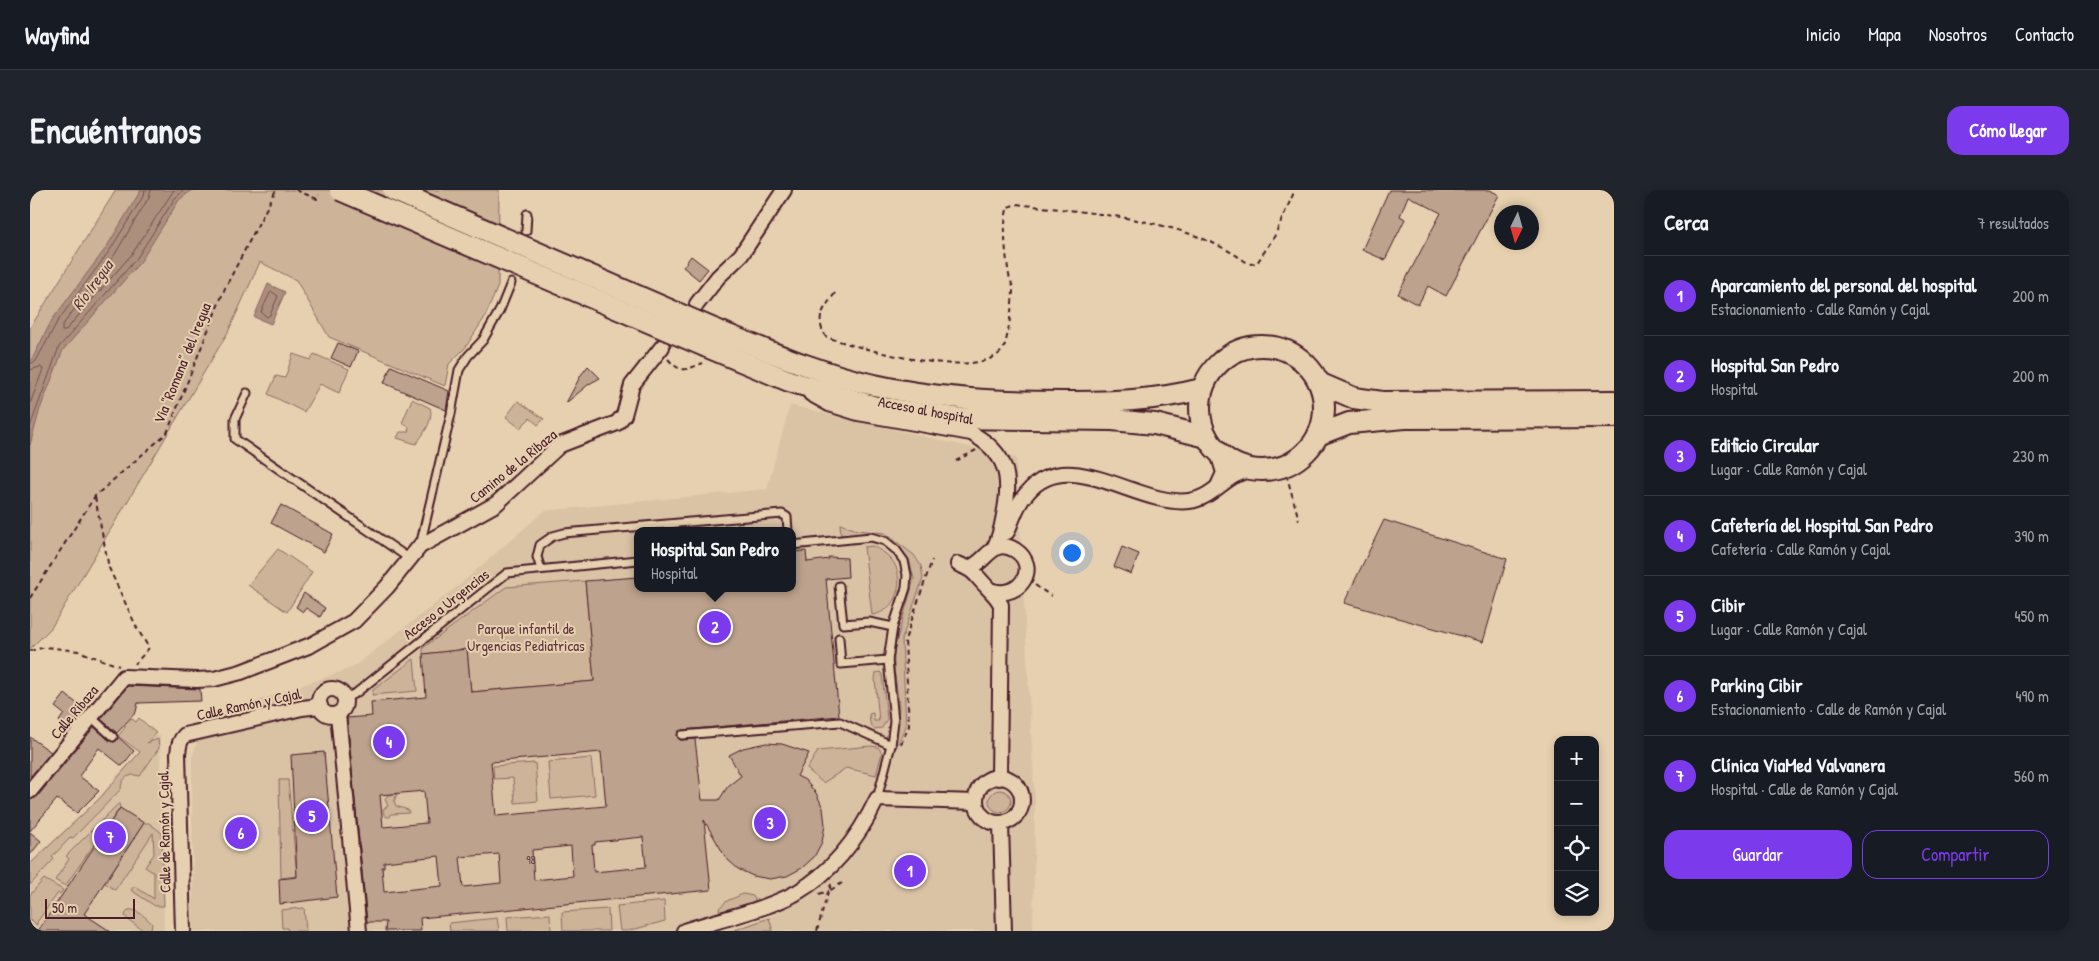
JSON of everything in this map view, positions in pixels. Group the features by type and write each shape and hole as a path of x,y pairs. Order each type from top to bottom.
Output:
{"main road":[{"path":"340,190 712,342 873,385 935,396 1000,402 1126,402 1174,396 1202,389"},
{"path":"393,190 712,342 788,381 868,405 918,414 978,419 1112,420 1155,424 1207,436"},
{"path":"1267,346 1284,350 1304,363 1319,383 1324,409 1318,435 1307,451 1292,463 1273,470 1253,470 1234,465 1218,453 1200,422 1199,405 1202,389 1209,374 1220,361 1234,352 1250,347 1267,346"},
{"path":"1319,383 1354,398 1382,402 1614,401"},
{"path":"1318,435 1349,423 1405,418 1614,417"}],"street":[{"path":"697,304 718,278 741,255 784,190"},
{"name":"Camino de la Ribaza","path":"127,673 214,679 241,672 311,645 354,621 420,546 463,524 496,504 560,445 617,423 624,415 632,384 661,349"},
{"name":"Acceso al hospital","path":"788,381 836,406 858,413 971,433 995,450 1002,460 1009,484 1000,533 994,548"},
{"path":"1214,490 1223,479 1224,472 1218,453"},
{"path":"999,778 1002,612 998,598 993,591 977,574 963,566 975,566 994,548 1008,531 1017,509 1027,492 1041,480 1055,474 1073,473 1154,497 1177,501 1200,499 1234,475 1253,470"},
{"path":"993,591 1000,593 1012,591 1021,585 1025,578 1026,563 1009,539 1008,531"},
{"path":"994,548 1010,547 1016,551"},
{"path":"982,558 979,573 982,580"},
{"path":"1002,612 1012,591"},
{"name":"Calle Ribaza","path":"30,791 127,673"},
{"path":"328,689 337,689 345,698 344,709 338,714 329,715 320,706 320,698 328,689"},
{"name":"Calle Ramón y Cajal","path":"185,735 302,708 320,706"},
{"path":"338,714 359,931"},
{"name":"Calle de Ramón y Cajal","path":"183,931 178,744 185,735"},
{"path":"992,778 999,778 1012,781 1018,786 1022,800 1018,814 1012,819 1001,823 987,820 982,815 976,802 982,785 992,778"},
{"path":"684,931 768,905 796,893 843,855 877,799 976,802"},
{"path":"1001,823 1004,931"}],"lane":[{"path":"526,231 527,214"},
{"path":"420,546 452,414 459,370 468,356 483,340 500,310 510,283"},
{"path":"247,393 235,419 235,440 410,558"},
{"path":"541,569 538,557 540,545 553,536 564,533 782,514 787,517 788,527"},
{"path":"796,545 871,537 885,541 896,550 904,561 907,575 906,588 893,627 888,660 894,721 891,745 877,799"},
{"name":"Acceso a Urgencias","path":"345,698 356,693 507,573 634,560"},
{"path":"839,586 842,624 869,622 893,627"},
{"path":"839,638 841,664 888,660"},
{"path":"91,717 113,737"},
{"path":"682,735 840,722 891,745"}],"path":[{"name":"Via \"Romana\" del Iregua","path":"30,598 94,496 167,432 225,288 276,190"},
{"path":"296,190 317,199 318,195"},
{"path":"835,293 823,310 820,321 820,328 826,336 914,359 938,363 968,364 997,356 1004,347 1013,290 1009,274 1006,233 1006,213 1008,207 1017,204 1132,219 1197,235 1240,257 1249,264 1257,263 1274,237 1295,190"},
{"path":"661,349 677,368 682,370 705,362 712,342"},
{"path":"956,461 976,450 981,439"},
{"path":"1284,466 1299,520"},
{"path":"30,651 46,647 78,651 127,673 148,648 136,628 109,568 94,496"},
{"path":"901,744 909,726 905,640 932,560"},
{"path":"1025,578 1051,596"},
{"path":"817,931 834,878"},
{"path":"829,891 842,883"}],"shaded area":[{"path":"790,405 1016,458 1035,804 1033,931 723,931 792,909 713,931 193,931 192,757 205,719 352,668 458,586 544,511 767,489"},
{"path":"155,735 160,736 164,931 30,931 30,864 100,797"}],"green space":[{"path":"116,190 499,190 498,286 485,317 465,348 449,364 445,386 329,337 296,280 260,262 228,332 126,504 51,628 30,649 30,328"},
{"path":"293,354 311,360 314,354 349,369 339,393 320,384 304,412 268,394 276,376 285,378"},
{"path":"412,399 430,408 431,413 427,427 416,444 397,438 400,432 408,432 409,427 402,423"},
{"path":"518,401 544,419 538,425 530,418 520,428 506,417"},
{"path":"840,524 857,530 885,533 914,555 921,566 923,578 902,639 906,726 896,748 899,705 894,669 894,650 914,579 909,559 890,543 865,535 841,535"},
{"path":"872,546 882,551 891,559 896,567 899,584 897,593 888,608 881,613 872,615 864,547"},
{"path":"278,549 312,572 287,612 248,585"},
{"name":"Parque infantil de Urgencias Pediatricas","path":"585,581 594,681 471,692 467,649 423,654 423,648 506,587"},
{"path":"414,659 417,691 372,695 373,690"},
{"path":"880,672 882,674 887,719 882,728 874,729 870,723 869,714 873,713 874,721 879,721 875,679 876,673"},
{"path":"139,718 156,733 147,743 158,739 159,748 140,776 132,775 126,777 122,782 121,789 52,857 54,859 30,885 30,864 100,798 140,752 118,736 132,719 136,722"},
{"path":"878,747 882,753 876,775 846,768 823,783 807,769 818,751"},
{"path":"591,758 595,795 551,799 548,762"},
{"path":"535,763 538,801 515,803 513,778 494,779 493,766"},
{"path":"279,780 288,780 297,876 281,878"},
{"path":"1000,790 1008,793 1011,801 1008,809 1000,812 992,809 989,801 992,793"},
{"path":"397,794 394,801 396,806 408,810 409,813 391,814 390,817 387,817 384,815 383,809 388,806 385,799 388,795"},
{"path":"119,803 120,808 65,886 55,880 69,859 66,856"},
{"path":"144,823 149,823 162,833 164,906 155,906 131,890 134,886 154,899 154,873 145,867 154,854 153,833 115,890 105,883"},
{"path":"44,879 63,890 60,894 58,893 37,922 37,925 30,920 30,895"},
{"path":"743,894 753,896 757,903 720,913 719,908 727,901"},
{"path":"664,901 665,921 628,931 620,931 617,906"},
{"path":"304,908 306,931 288,931 287,928 282,928 281,910"},
{"path":"608,909 609,931 563,931 562,912"},
{"path":"128,910 134,910 144,916 152,924 151,929 144,931 127,919 125,915"},
{"path":"550,914 551,931 508,931 507,917"},
{"path":"497,918 499,931 450,931 449,923"},
{"path":"769,918 773,931 735,930"}],"water":[{"name":"Río Iregua","path":"141,190 192,190 179,200 141,261 63,350 40,409 30,445 30,363 52,320 106,248"},
{"path":"268,284 285,292 271,324 254,317"}],"building":[{"path":"1389,190 1490,190 1499,195 1446,296 1428,286 1418,305 1398,294 1441,213 1408,196 1400,216 1405,219 1385,260 1362,250"},
{"path":"691,256 708,269 699,280 683,267"},
{"path":"338,343 358,351 351,367 331,358"},
{"path":"391,366 449,391 446,410 384,383"},
{"path":"588,366 600,378 589,384 566,403 581,375"},
{"path":"281,505 333,534 324,552 271,523"},
{"path":"1384,520 1507,559 1483,642 1344,603"},
{"path":"1122,547 1139,554 1131,574 1114,567"},
{"path":"806,551 807,562 829,559 828,557 847,558 848,577 826,579 839,716 682,730 677,735 680,740 695,739 702,800 719,800 728,786 741,776 729,755 743,748 766,743 782,744 809,753 797,776 805,780 816,793 823,808 825,825 822,842 814,857 802,868 787,876 770,879 753,876 738,869 726,858 704,820 711,890 420,918 421,931 385,931 386,922 367,922 347,718 372,716 371,702 426,697 423,654 467,649 471,692 594,681 585,581 634,577 634,592 796,592 796,552","holes":["601,752 606,806 496,816 491,762","424,791 427,823 383,827 380,795","643,837 646,867 594,872 592,845 595,845 595,842","571,846 573,876 534,880 532,850","499,854 501,883 463,887 460,857","439,856 442,886 384,892 382,867 384,867 384,862"]},
{"path":"304,593 325,608 320,617 306,608 303,612 296,607"},
{"path":"128,686 200,689 201,701 138,703 136,712 117,733 101,719"},
{"path":"65,694 85,710 70,728 59,721 64,714 55,707"},
{"path":"94,727 110,741 115,742 118,737 134,751 122,766 99,748 79,776 99,791 77,813 57,799 30,831 30,800 37,797"},
{"path":"30,737 51,752 30,777"},
{"path":"324,752 337,897 280,904 279,879 297,877 291,755"},
{"path":"120,808 144,823 84,914 110,931 38,931"},
{"path":"30,832 41,841 30,855"}],"place":[{"name":"Hospital San Pedro","path":"715,627"},
{"name":"Cafetería del Hospital San Pedro","path":"389,742"},
{"name":"Cibir","path":"312,816"},
{"name":"Edificio Circular","path":"770,823"},
{"name":"Parking Cibir","path":"241,833"},
{"name":"Clínica ViaMed Valvanera","path":"110,837"},
{"name":"Aparcamiento del personal del hospital","path":"910,871"}]}
